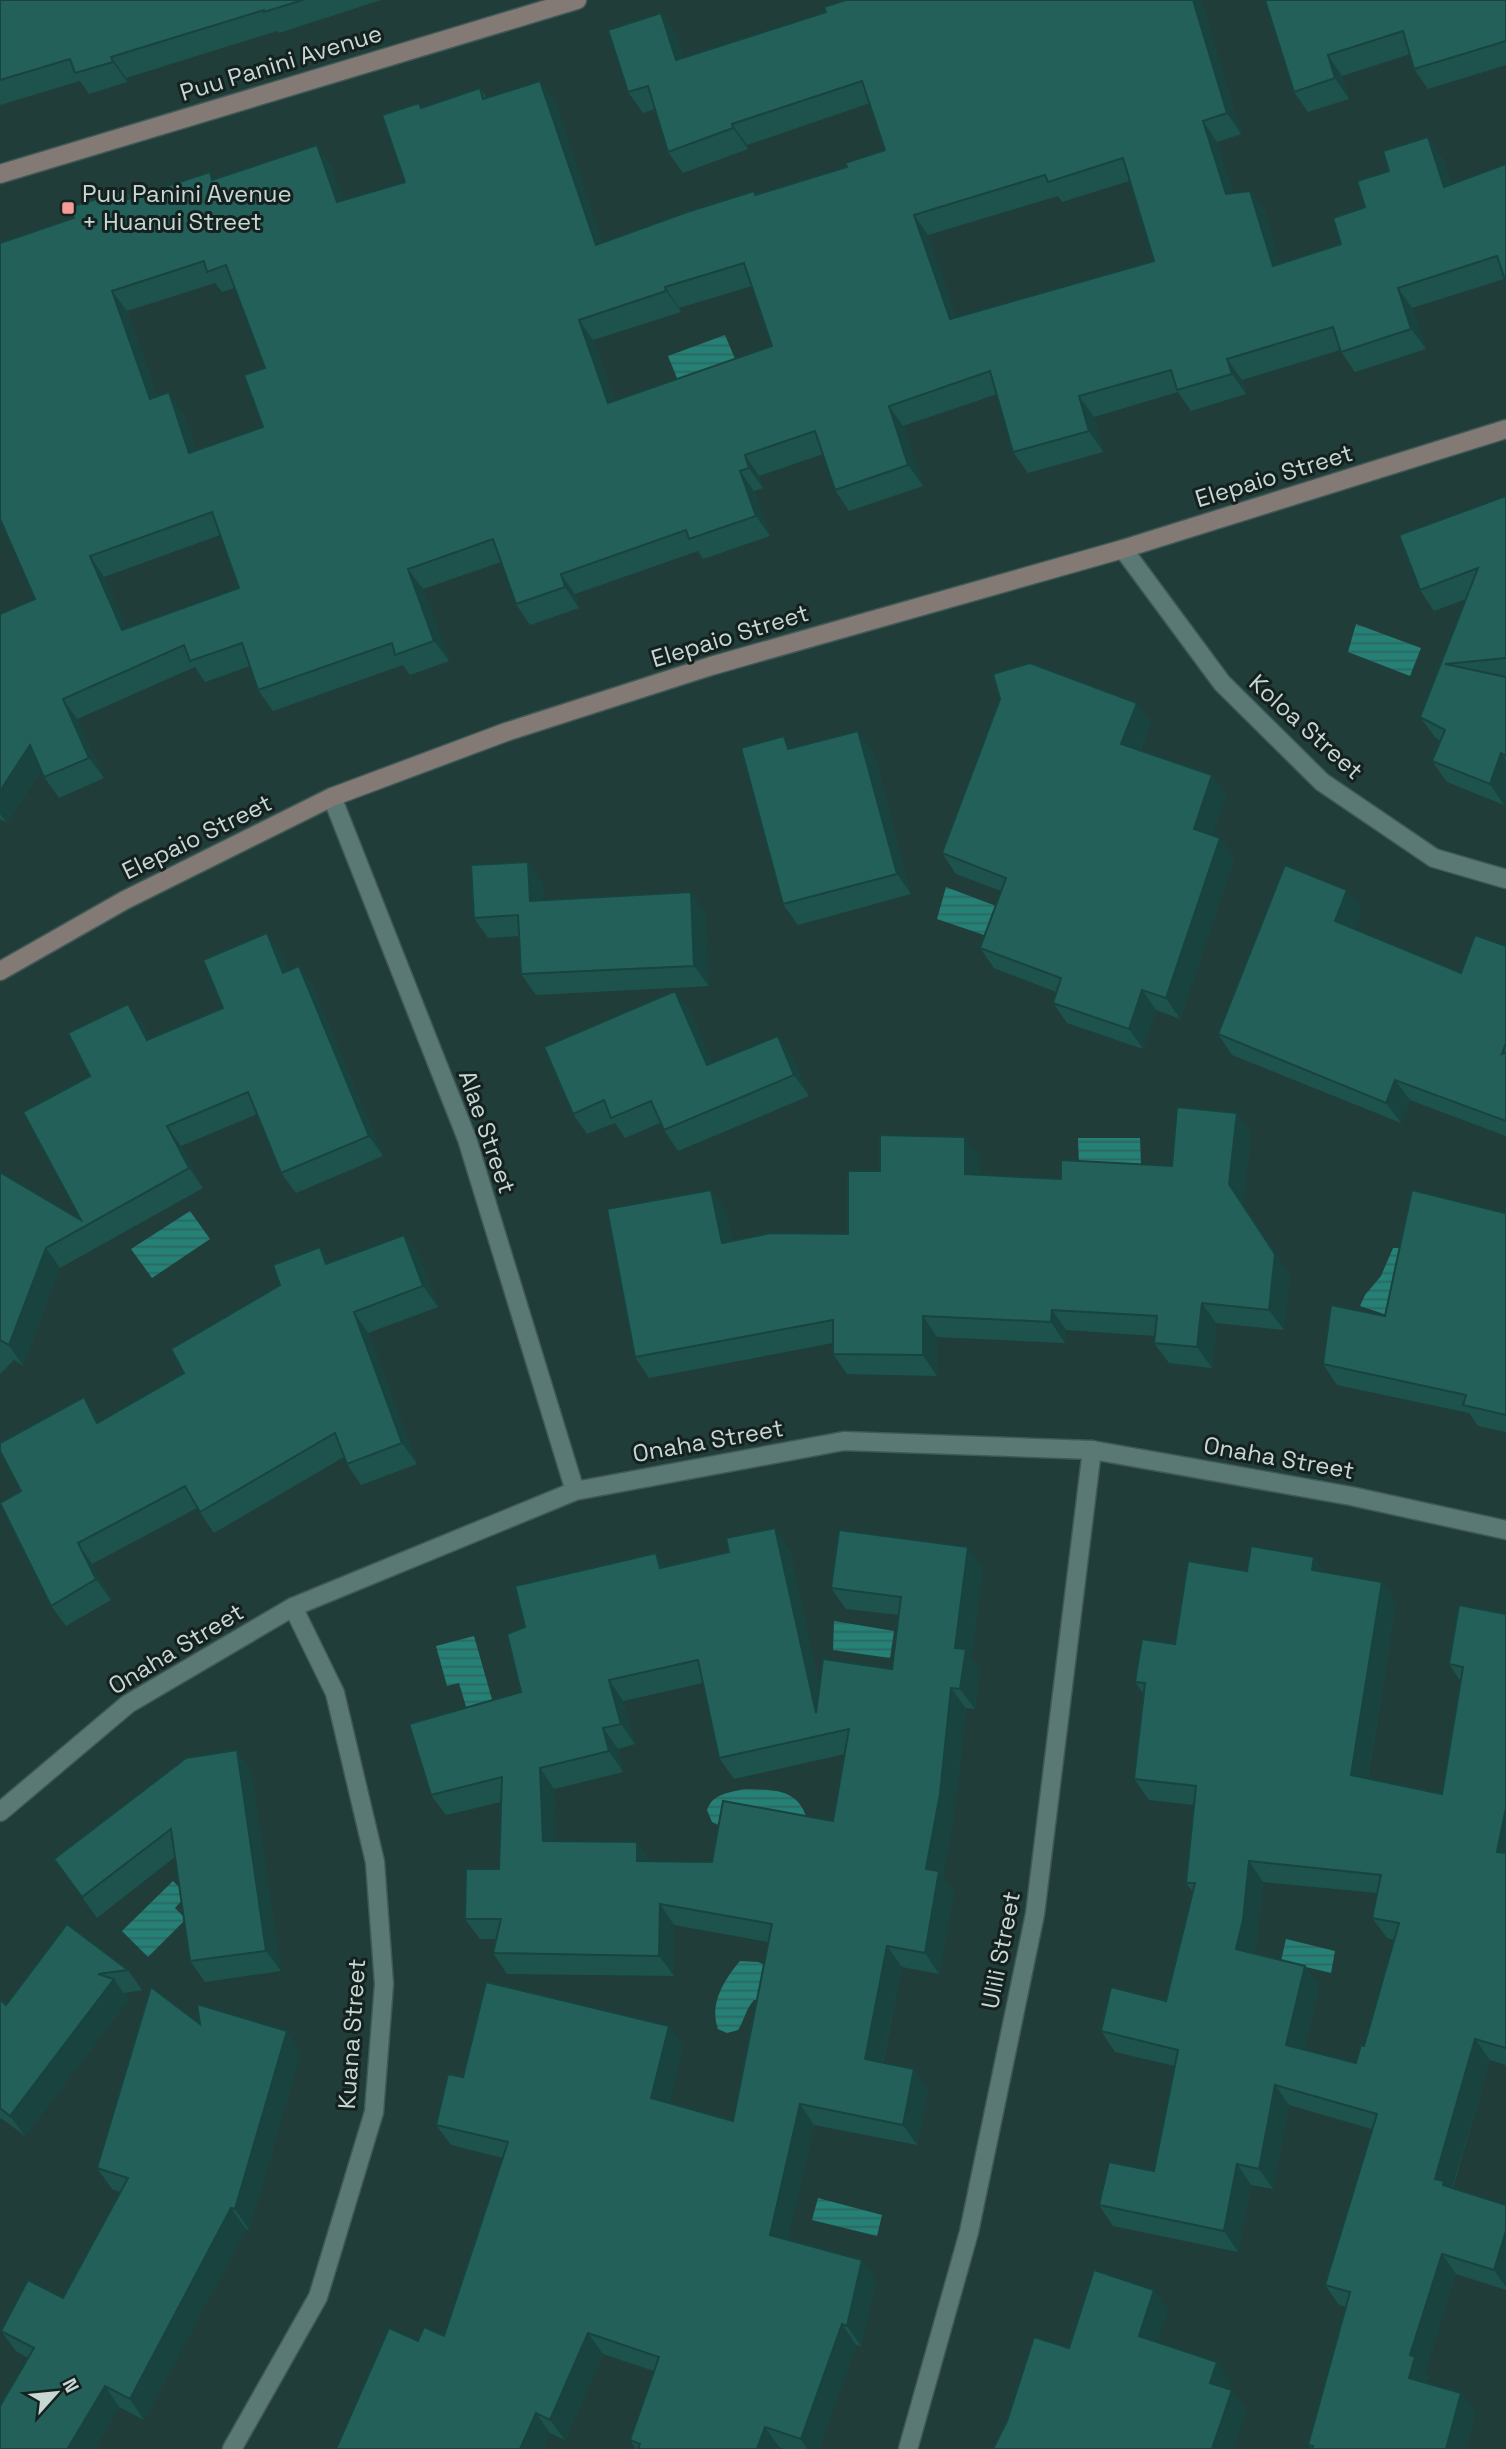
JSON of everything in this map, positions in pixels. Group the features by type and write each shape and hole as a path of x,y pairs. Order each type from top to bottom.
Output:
{"street":[{"name":"Puu Panini Avenue","path":"0,174 577,0"},
{"name":"Elepaio Street","path":"0,971 125,900 332,797 506,732 711,666 1123,549 1506,429"},
{"name":"Koloa Street","path":"1123,549 1222,683 1322,782 1434,858 1506,879"},
{"name":"Alae Street","path":"332,797 467,1139 575,1491"},
{"name":"Onaha Street","path":"0,1812 128,1704 293,1607 575,1491 844,1441 1092,1450 1351,1496 1506,1530"},
{"name":"Ulili Street","path":"908,2449 969,2232 1035,1914 1092,1450"},
{"name":"Kuana Street","path":"232,2449 317,2297 374,2112 383,1997 375,1862 335,1693 293,1607"}],"shaded area":[{"path":"725,335 738,366 681,388 668,356"},
{"path":"1356,624 1421,648 1410,676 1348,652"},
{"path":"946,887 996,906 987,936 937,919"},
{"path":"1078,1138 1140,1138 1141,1165 1079,1166"},
{"path":"190,1211 210,1239 152,1278 131,1249"},
{"path":"1393,1248 1401,1248 1387,1315 1360,1306 1365,1295 1381,1276"},
{"path":"834,1621 894,1631 890,1658 833,1650"},
{"path":"474,1636 493,1703 467,1710 459,1683 447,1686 436,1646"},
{"path":"744,1789 776,1791 793,1797 804,1812 808,1824 720,1826 712,1822 707,1810 713,1800"},
{"path":"173,1881 187,1895 175,1908 186,1919 148,1957 122,1931"},
{"path":"1286,1939 1335,1951 1331,1973 1281,1961"},
{"path":"740,1961 758,1962 768,1966 767,2000 754,2000 738,2030 727,2033 718,2029 715,2010 724,1984"},
{"path":"818,2198 882,2215 877,2236 812,2220"}],"building":[{"path":"0,0 303,0 111,57 113,62 75,73 70,59 0,80"},
{"path":"846,0 1193,0 1227,113 1203,121 1226,194 1250,191 1273,266 1341,244 1333,218 1365,207 1357,181 1389,171 1383,151 1428,137 1444,187 1506,164 1506,283 1497,256 1398,288 1411,329 1341,352 1333,327 1227,359 1232,374 1177,390 1171,370 1079,396 1089,431 1013,452 990,371 889,406 908,465 835,490 815,431 745,455 749,468 740,471 756,516 689,539 686,530 561,574 565,587 516,604 493,539 408,569 434,641 395,655 392,643 258,690 242,643 190,661 184,645 63,699 89,758 44,777 30,745 0,791 0,614 35,599 0,519 0,243 74,218 70,207 125,190 128,199 210,172 212,180 317,145 337,202 405,182 382,115 419,103 421,108 480,88 483,99 540,81 596,245 754,191 755,195 847,167 845,163 885,150 862,81 732,124 733,128 668,152 648,86 628,92 608,30 661,13 676,60 826,12 824,7","holes":["1123,158 1154,261 950,319 914,215 1045,175 1048,182","204,261 207,272 226,265 265,368 244,375 263,427 189,453 169,392 150,399 112,291","744,263 772,346 608,403 579,320 666,291 665,287","212,512 239,588 122,630 90,556"]},
{"path":"1265,0 1506,0 1506,41 1414,69 1403,31 1328,55 1335,78 1294,92"},
{"path":"1506,496 1506,658 1445,664 1506,677 1506,756 1501,753 1490,784 1432,761 1445,730 1420,717 1478,568 1420,590 1399,535"},
{"path":"1030,663 1137,703 1121,744 1212,775 1194,829 1220,838 1166,998 1142,990 1129,1029 1053,1003 1061,978 980,948 1006,878 942,853 1000,699 993,674"},
{"path":"858,731 897,874 783,904 741,748 784,736 788,749"},
{"path":"528,862 530,901 691,892 694,966 521,974 518,915 474,918 471,865"},
{"path":"1285,865 1347,890 1335,921 1461,973 1475,935 1506,946 1506,1043 1502,1054 1506,1052 1506,1121 1395,1080 1386,1103 1218,1034"},
{"path":"267,933 283,973 299,966 369,1136 281,1173 248,1092 167,1126 189,1168 46,1248 9,1345 0,1340 0,1172 81,1220 23,1112 90,1076 68,1033 128,1004 147,1040 223,1008 203,960"},
{"path":"675,991 707,1065 778,1036 794,1075 664,1130 651,1101 611,1118 604,1100 573,1114 544,1047"},
{"path":"1177,1107 1237,1113 1229,1184 1275,1254 1269,1310 1202,1303 1197,1347 1154,1343 1157,1316 1052,1310 1051,1322 923,1316 923,1355 833,1354 833,1320 635,1357 607,1209 711,1190 722,1243 771,1233 848,1234 848,1171 880,1171 880,1135 965,1137 965,1174 1061,1179 1061,1160 1172,1166"},
{"path":"1412,1190 1505,1213 1506,1208 1506,1415 1463,1405 1466,1395 1323,1364 1331,1305 1385,1316"},
{"path":"404,1235 423,1286 354,1312 402,1443 347,1464 335,1433 200,1512 185,1486 78,1543 96,1579 51,1606 0,1503 21,1491 0,1451 0,1443 84,1397 97,1423 184,1373 171,1349 280,1285 273,1265 320,1247 326,1264"},
{"path":"775,1528 816,1713 823,1659 892,1669 901,1597 831,1588 839,1530 968,1547 955,1648 966,1649 960,1689 951,1688 940,1794 926,1869 939,1871 925,1953 887,1946 865,2059 914,2069 903,2125 800,2104 770,2235 862,2260 847,2326 842,2324 801,2439 765,2427 757,2449 638,2449 640,2444 630,2440 659,2357 588,2333 550,2420 536,2413 520,2449 336,2449 389,2328 418,2341 424,2327 444,2336 508,2142 436,2125 448,2074 463,2077 486,1982 669,2026 651,2098 733,2121 772,1924 660,1904 659,1956 493,1953 501,1919 465,1919 466,1869 499,1869 502,1777 431,1795 409,1724 521,1692 507,1634 525,1627 515,1586 656,1553 660,1568 729,1552 726,1538","holes":["698,1660 719,1758 849,1729 833,1821 723,1801 712,1862 637,1861 637,1842 543,1841 540,1768 609,1751 603,1728 621,1724 609,1680"]},
{"path":"1251,1546 1314,1557 1312,1570 1382,1582 1351,1775 1442,1794 1463,1667 1449,1664 1459,1605 1506,1614 1506,1808 1497,1852 1506,1853 1506,2048 1475,2039 1435,2179 1444,2181 1443,2185 1506,2205 1506,2231 1494,2270 1442,2254 1410,2355 1415,2357 1409,2378 1461,2393 1446,2449 1312,2449 1313,2446 1308,2445 1350,2292 1325,2285 1377,2114 1275,2085 1259,2169 1237,2164 1224,2231 1099,2205 1109,2162 1154,2171 1178,2050 1101,2031 1111,1987 1166,2001 1195,1883 1186,1883 1196,1786 1134,1779 1145,1683 1135,1682 1142,1639 1175,1644 1188,1561 1247,1571","holes":["1249,1861 1381,1875 1372,1918 1399,1923 1364,2046 1361,2045 1356,2063 1286,2045 1305,1966 1236,1949 1243,1920"]},
{"path":"237,1750 266,1951 190,1961 171,1829 82,1897 54,1859 186,1758"},
{"path":"67,1924 128,1970 98,1974 114,1979 10,2116 0,2108 0,2000 6,2005"},
{"path":"151,1987 200,2024 197,2004 287,2031 235,2209 231,2208 130,2399 105,2386 68,2448 70,2449 0,2449 0,2406 34,2348 1,2331 28,2280 63,2298 128,2178 97,2168"},
{"path":"1094,2270 1154,2290 1139,2336 1217,2362 1210,2383 1232,2390 1212,2449 993,2449 1007,2421 1034,2337 1069,2348"}],"place":[{"name":"Puu Panini Avenue + Huanui Street","path":"68,208"}]}
